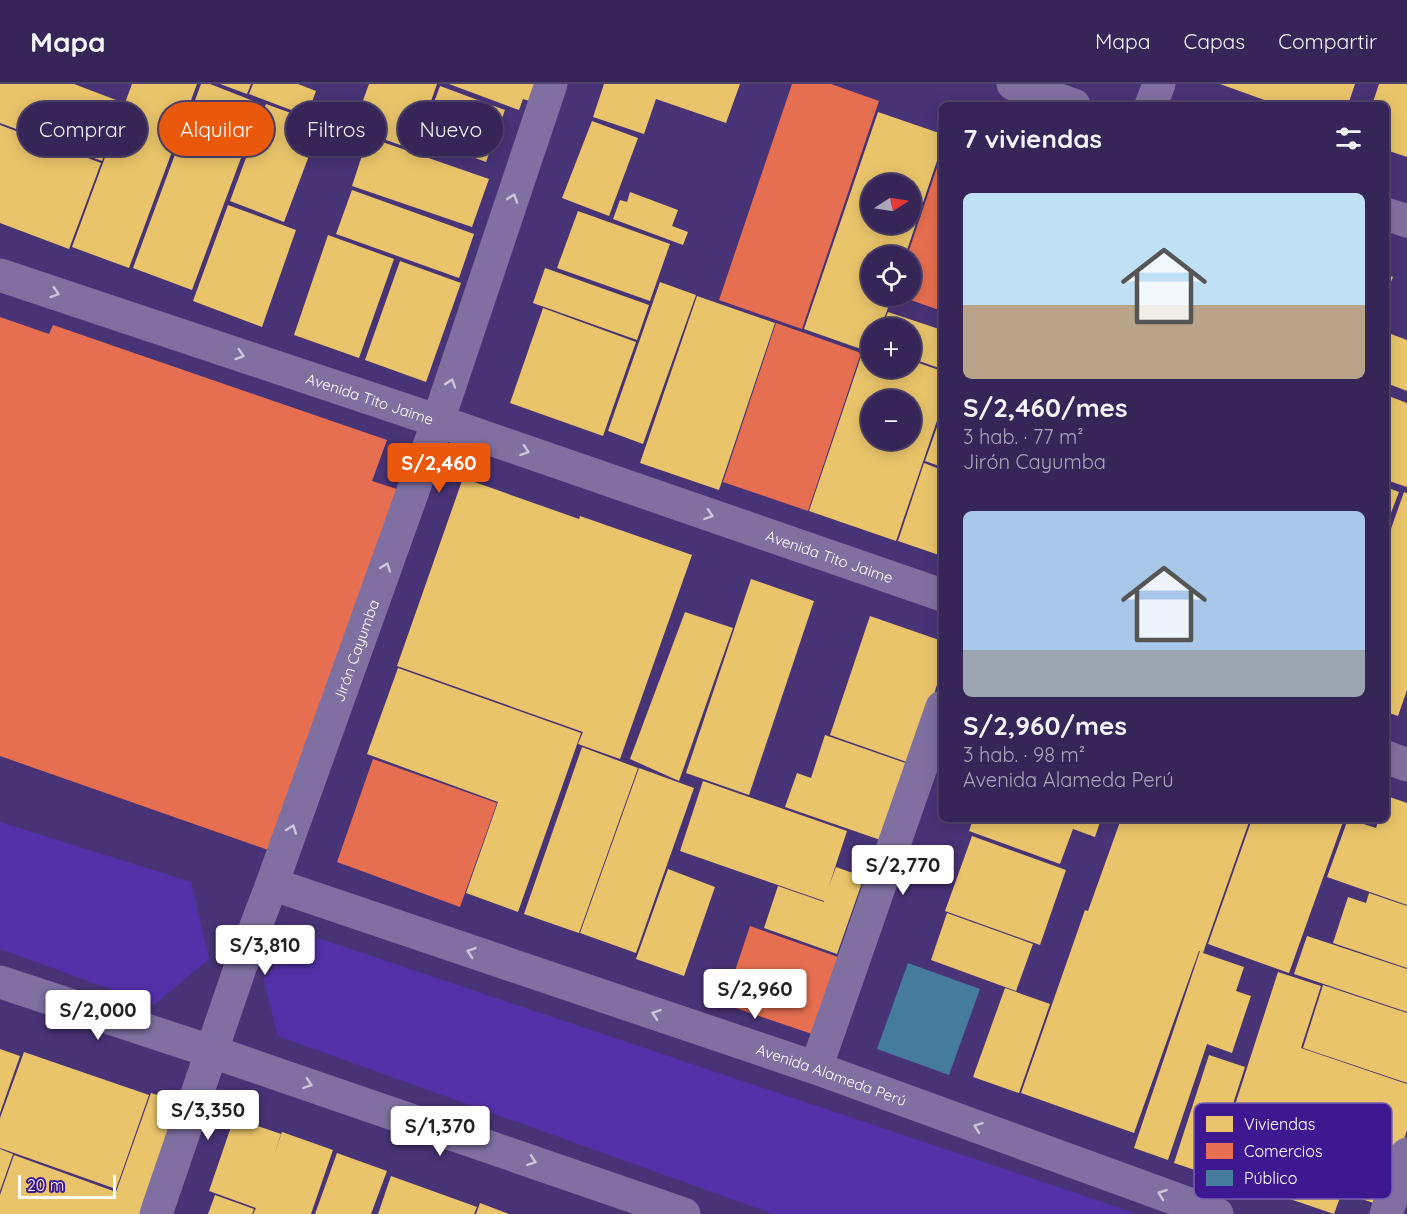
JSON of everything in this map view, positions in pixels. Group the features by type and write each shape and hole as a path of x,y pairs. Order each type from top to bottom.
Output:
{"highway":[{"path":"1013,84 1065,102"},
{"path":"1389,215 1407,221"},
{"name":"Avenida Tito Jaime","path":"0,275 438,421 939,594"},
{"path":"1389,758 1407,765"}],"street":[{"name":"Jirón Cayumba","path":"156,1214 240,968 438,421 551,84"},
{"path":"1152,102 1159,84"},
{"path":"816,1068 939,716"},
{"name":"Avenida Alameda Perú","path":"272,884 816,1068 1217,1214"},
{"path":"0,982 213,1052 684,1214"},
{"path":"1392,1197 1407,1154"},
{"path":"1386,1214 1391,1199"}],"shaded area":[{"path":"0,822 191,882 209,959 154,1005 0,949"},
{"path":"309,935 1138,1214 773,1214 278,1036 263,978"}],"building: Viviendas":[{"path":"0,84 74,84 121,102 18,102 18,130 0,123"},
{"path":"132,84 197,84 190,102 159,102 159,156 170,156 129,268 72,247 105,156 147,156 147,102 125,102"},
{"path":"201,84 210,84 256,102 194,102"},
{"path":"220,84 251,84 247,94"},
{"path":"253,84 298,84 316,91 312,102 286,102 286,108 249,94"},
{"path":"369,84 437,84 431,102 398,102 398,144 386,140 386,102 362,102"},
{"path":"449,84 543,84 536,103 523,99 519,110 503,104 503,102"},
{"path":"604,84 740,84 726,123 656,99 644,134 593,117"},
{"path":"1220,84 1355,84 1349,102 1270,102"},
{"path":"1379,84 1407,84 1407,157 1389,151 1389,102 1373,102"},
{"path":"440,86 483,102 434,102"},
{"path":"274,107 286,111 286,156 309,156 284,222 230,201 247,156 274,156"},
{"path":"878,112 939,133 939,155 921,208 921,174 861,174 861,234 912,234 908,246 861,246 861,306 889,306 884,318 861,318 861,349 804,329"},
{"path":"592,121 638,138 609,216 562,198"},
{"path":"0,125 18,132 18,156 82,156 101,163 69,249 0,223"},
{"path":"386,143 398,147 398,156 423,156 489,179 472,227 352,186 362,156 386,156"},
{"path":"89,156 104,156 102,161"},
{"path":"174,156 242,156 192,290 133,268"},
{"path":"470,156 488,156 486,162"},
{"path":"352,190 474,234 459,278 336,234"},
{"path":"630,192 678,210 672,226 688,232 683,245 613,219 620,200 627,202"},
{"path":"228,205 296,230 262,327 193,301"},
{"path":"578,211 670,244 650,301 557,268"},
{"path":"328,235 394,259 359,358 294,335"},
{"path":"400,261 461,283 426,382 365,360"},
{"path":"545,268 649,305 637,340 533,303"},
{"path":"1389,275 1393,277 1389,287"},
{"path":"660,282 696,295 643,444 608,431"},
{"path":"697,296 775,323 719,490 640,463"},
{"path":"543,308 636,342 603,436 510,403"},
{"path":"888,312 906,318 886,318"},
{"path":"921,323 939,329 939,368 921,362"},
{"path":"1391,334 1407,340 1407,391 1389,384 1389,339"},
{"path":"861,357 861,378 921,378 921,364 939,370 939,415 896,541 809,511"},
{"path":"1389,396 1407,403 1407,487 1389,481"},
{"path":"939,421 939,466 925,461"},
{"path":"924,463 939,469 939,555 898,541"},
{"path":"463,478 579,519 580,516 692,555 620,759 578,744 583,732 397,666"},
{"path":"1389,488 1399,492 1389,518"},
{"path":"1404,492 1407,493 1407,690 1398,716 1389,713 1389,534"},
{"path":"751,579 814,601 749,795 686,773"},
{"path":"685,612 733,628 679,781 630,759"},
{"path":"870,616 939,640 939,679 927,715 918,766 830,735"},
{"path":"398,668 581,733 518,912 466,893 498,802 367,754"},
{"path":"825,735 917,767 892,844 785,807 797,773 811,778"},
{"path":"582,747 638,768 579,933 524,914"},
{"path":"639,768 694,788 636,953 580,933"},
{"path":"703,781 847,831 829,886 836,867 864,877 837,954 764,928 778,886 824,901 680,851"},
{"path":"1389,797 1407,803 1407,905 1327,877 1347,822 1357,822 1376,828 1378,822 1389,822"},
{"path":"972,822 1100,822 1095,837 1073,829 1060,864 969,831"},
{"path":"1120,822 1249,822 1203,953 1244,967 1236,991 1251,996 1232,1053 1207,1044 1168,1160 1134,1148 1200,951 1134,1133 1021,1093 1085,910 1088,911"},
{"path":"1251,822 1343,822 1289,973 1208,944"},
{"path":"972,836 1066,870 1040,945 945,911"},
{"path":"668,869 715,887 684,976 636,959"},
{"path":"1369,893 1407,906 1407,968 1333,943 1348,897 1366,903"},
{"path":"947,913 1033,944 1016,991 931,960"},
{"path":"1307,936 1407,969 1407,1012 1294,974"},
{"path":"1278,972 1321,986 1301,1048 1407,1084 1407,1130 1399,1155 1392,1153 1392,1103 1236,1103"},
{"path":"1323,985 1407,1013 1407,1083 1303,1048"},
{"path":"1005,988 1050,1004 1019,1093 973,1077"},
{"path":"0,1049 20,1056 0,1113"},
{"path":"24,1052 149,1095 116,1189 0,1148 0,1118"},
{"path":"1209,1055 1245,1067 1233,1103 1194,1103 1194,1170 1174,1163"},
{"path":"151,1093 189,1106 148,1214 0,1214 0,1195 14,1155 116,1192"},
{"path":"234,1118 281,1134 274,1155 282,1132 333,1150 311,1214 253,1214 256,1208 209,1191"},
{"path":"0,1149 13,1154 0,1191"},
{"path":"337,1153 387,1171 371,1214 315,1214"},
{"path":"1392,1155 1399,1157 1392,1177"},
{"path":"391,1176 477,1207 474,1214 378,1214"},
{"path":"215,1195 254,1209 252,1214 208,1214"},
{"path":"1290,1199 1339,1199 1334,1214"},
{"path":"1362,1199 1384,1199 1382,1206"},
{"path":"480,1203 509,1214 476,1214"}],"building: Comercios":[{"path":"792,84 831,84 879,101 802,329 719,300"},
{"path":"939,162 939,310 921,304 921,246 910,246 914,234 921,234 921,215"},
{"path":"0,317 49,334 53,325 387,440 372,481 400,490 274,852 0,756"},
{"path":"776,323 861,353 808,511 723,482"},
{"path":"373,759 497,803 460,907 337,862"},
{"path":"750,926 838,957 812,1034 724,1004"}],"building: Público":[{"path":"908,963 980,989 949,1075 877,1049"}]}
